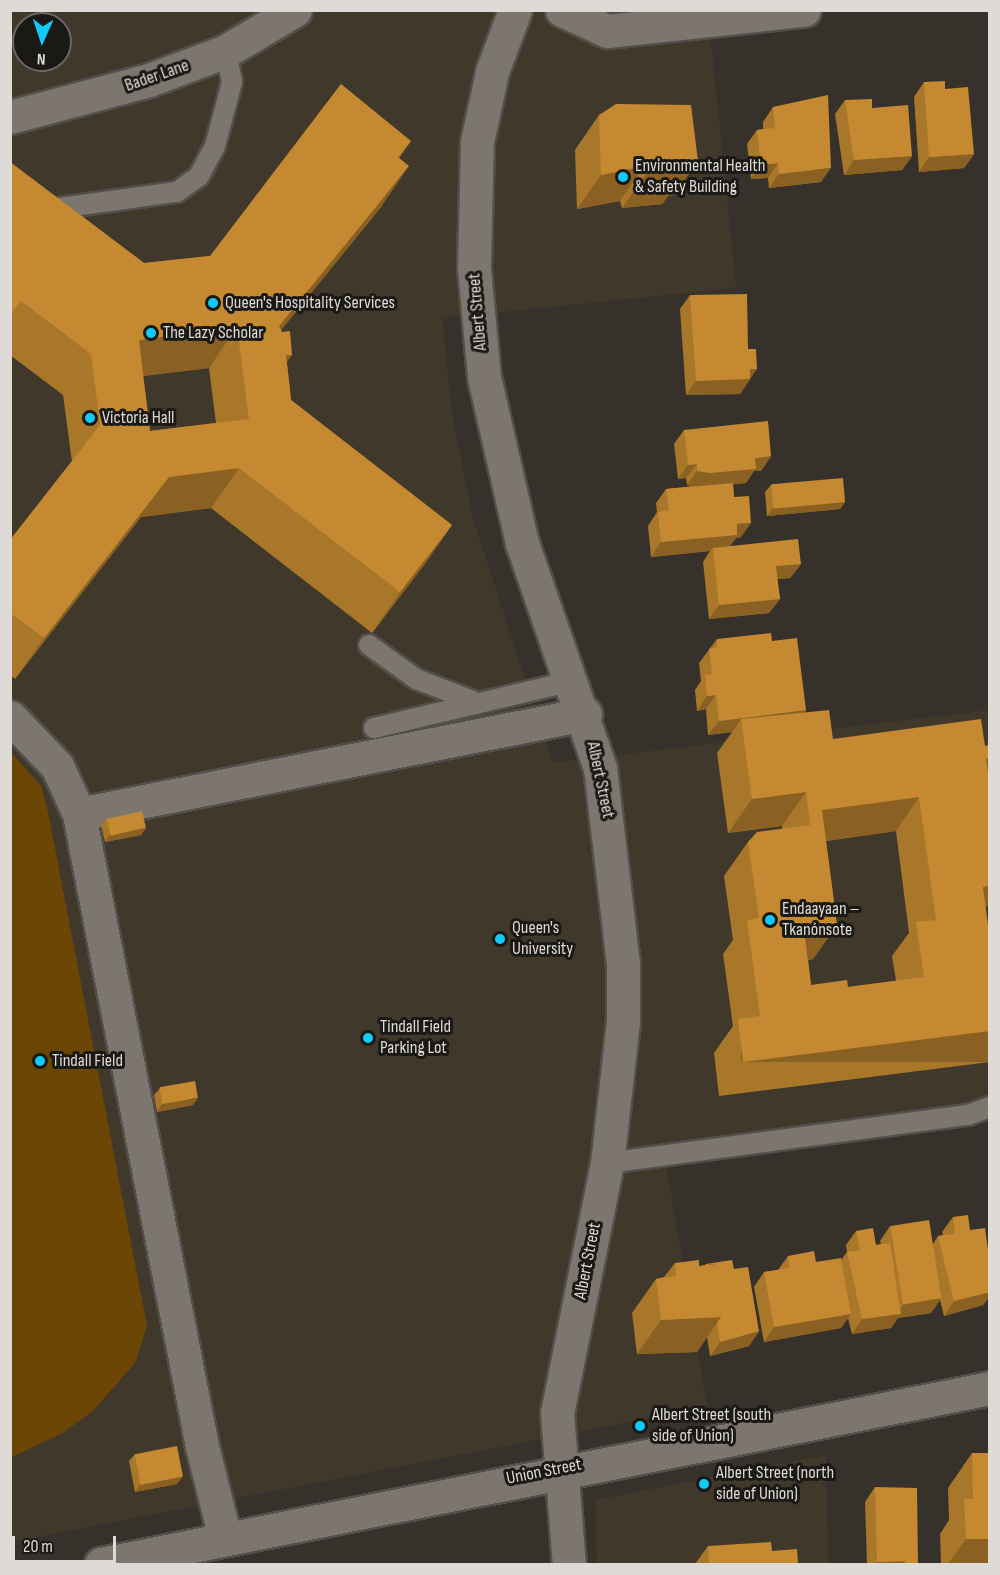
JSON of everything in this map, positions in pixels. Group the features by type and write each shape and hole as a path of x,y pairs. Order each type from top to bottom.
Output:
{"main road":[{"name":"Bader Lane","path":"10,117 149,80 226,51 295,10"},
{"name":"Albert Street","path":"515,10 492,72 477,142 474,269 499,460 522,543 585,714 606,799 623,965 622,1032 607,1163 559,1393 569,1564"},
{"path":"562,10 607,31 804,10"},
{"path":"79,814 585,714"},
{"path":"10,717 57,766 79,814 200,1435 225,1538"},
{"name":"Union Street","path":"101,1564 562,1469 990,1388"}],"lane":[{"path":"10,192 45,210 177,192 199,176 215,146 232,82 226,51"},
{"path":"369,645 416,678 473,701"},
{"path":"374,728 436,716 473,701 573,681"},
{"path":"607,1163 968,1115 990,1107"}],"shaded area":[{"name":"Queen's University","path":"11,11 708,11 736,288 442,318 453,419 473,519 553,763 989,710 989,1116 666,1164 707,1407 11,1542"},
{"path":"11,752 41,786 48,812 147,1326 135,1363 93,1411 61,1434 11,1457"},
{"path":"826,1455 828,1564 597,1564 595,1500"}],"building":[{"path":"945,81 945,89 968,87 974,154 929,157 924,82"},
{"name":"Victoria Hall","path":"341,84 411,141 398,157 409,166 279,326 282,332 290,331 292,355 286,355 291,400 452,525 400,592 239,468 169,477 44,638 10,613 10,540 100,425 91,354 21,301 10,315 10,162 144,263 210,256","holes":["237,327 249,419 150,431 139,340"]},
{"path":"828,95 831,168 779,174 778,163 761,165 757,130 775,128 773,107"},
{"path":"872,99 872,108 908,105 912,156 854,160 845,100"},
{"path":"616,104 691,105 698,161 685,162 686,170 646,174 644,166 601,175 599,115"},
{"path":"747,294 748,349 756,349 757,369 750,369 750,379 696,381 690,295"},
{"path":"768,421 771,456 755,458 756,469 710,473 697,471 697,464 688,465 684,430"},
{"path":"843,478 845,502 773,508 771,484"},
{"path":"733,483 734,497 749,496 751,523 737,524 737,535 661,542 658,512 669,510 666,489"},
{"path":"798,539 801,564 776,566 780,599 719,605 713,548"},
{"path":"771,633 772,641 797,638 806,710 719,721 716,695 707,696 705,675 712,674 709,649 717,647 717,639"},
{"name":"Endaayaan – Tkanónsote","path":"829,710 833,739 981,719 985,746 990,745 990,758 986,759 990,789 990,886 983,887 990,940 990,1031 743,1062 738,1019 760,1016 747,920 759,918 748,842 757,832 810,825 806,792 752,799 741,719","holes":["919,797 936,920 916,922 924,977 848,987 847,980 811,985 804,929 837,925 822,810"]},
{"path":"142,811 146,828 111,836 107,819"},
{"path":"195,1081 198,1098 162,1104 160,1087"},
{"path":"968,1215 970,1230 985,1228 990,1263 990,1292 954,1301 938,1236 955,1234 953,1217"},
{"path":"929,1220 941,1298 903,1304 890,1226"},
{"path":"873,1228 876,1245 890,1243 901,1314 862,1319 847,1252 860,1250 856,1231"},
{"path":"814,1251 816,1262 841,1258 851,1314 774,1327 764,1272 789,1268 788,1256"},
{"path":"699,1260 699,1266 715,1264 721,1317 661,1320 656,1279 676,1276 675,1263"},
{"path":"732,1260 734,1269 748,1267 759,1331 720,1342 717,1323 721,1317 715,1264 706,1264"},
{"path":"177,1446 183,1476 141,1485 135,1454"},
{"path":"972,1453 990,1453 990,1539 966,1539 964,1499 973,1499"},
{"path":"875,1487 917,1488 918,1564 905,1564 905,1561 877,1562"},
{"path":"771,1542 772,1551 797,1549 798,1564 709,1564 708,1546"}],"place":[{"name":"Environmental Health & Safety Building","path":"623,177"},
{"name":"Queen's Hospitality Services","path":"213,303"},
{"name":"The Lazy Scholar","path":"151,333"},
{"name":"Victoria Hall","path":"90,418"},
{"name":"Endaayaan – Tkanónsote","path":"770,920"},
{"name":"Queen's University","path":"500,939"},
{"name":"Tindall Field Parking Lot","path":"368,1038"},
{"name":"Tindall Field","path":"40,1061"},
{"name":"Albert Street (south side of Union)","path":"640,1426"},
{"name":"Albert Street (north side of Union)","path":"704,1484"}]}
